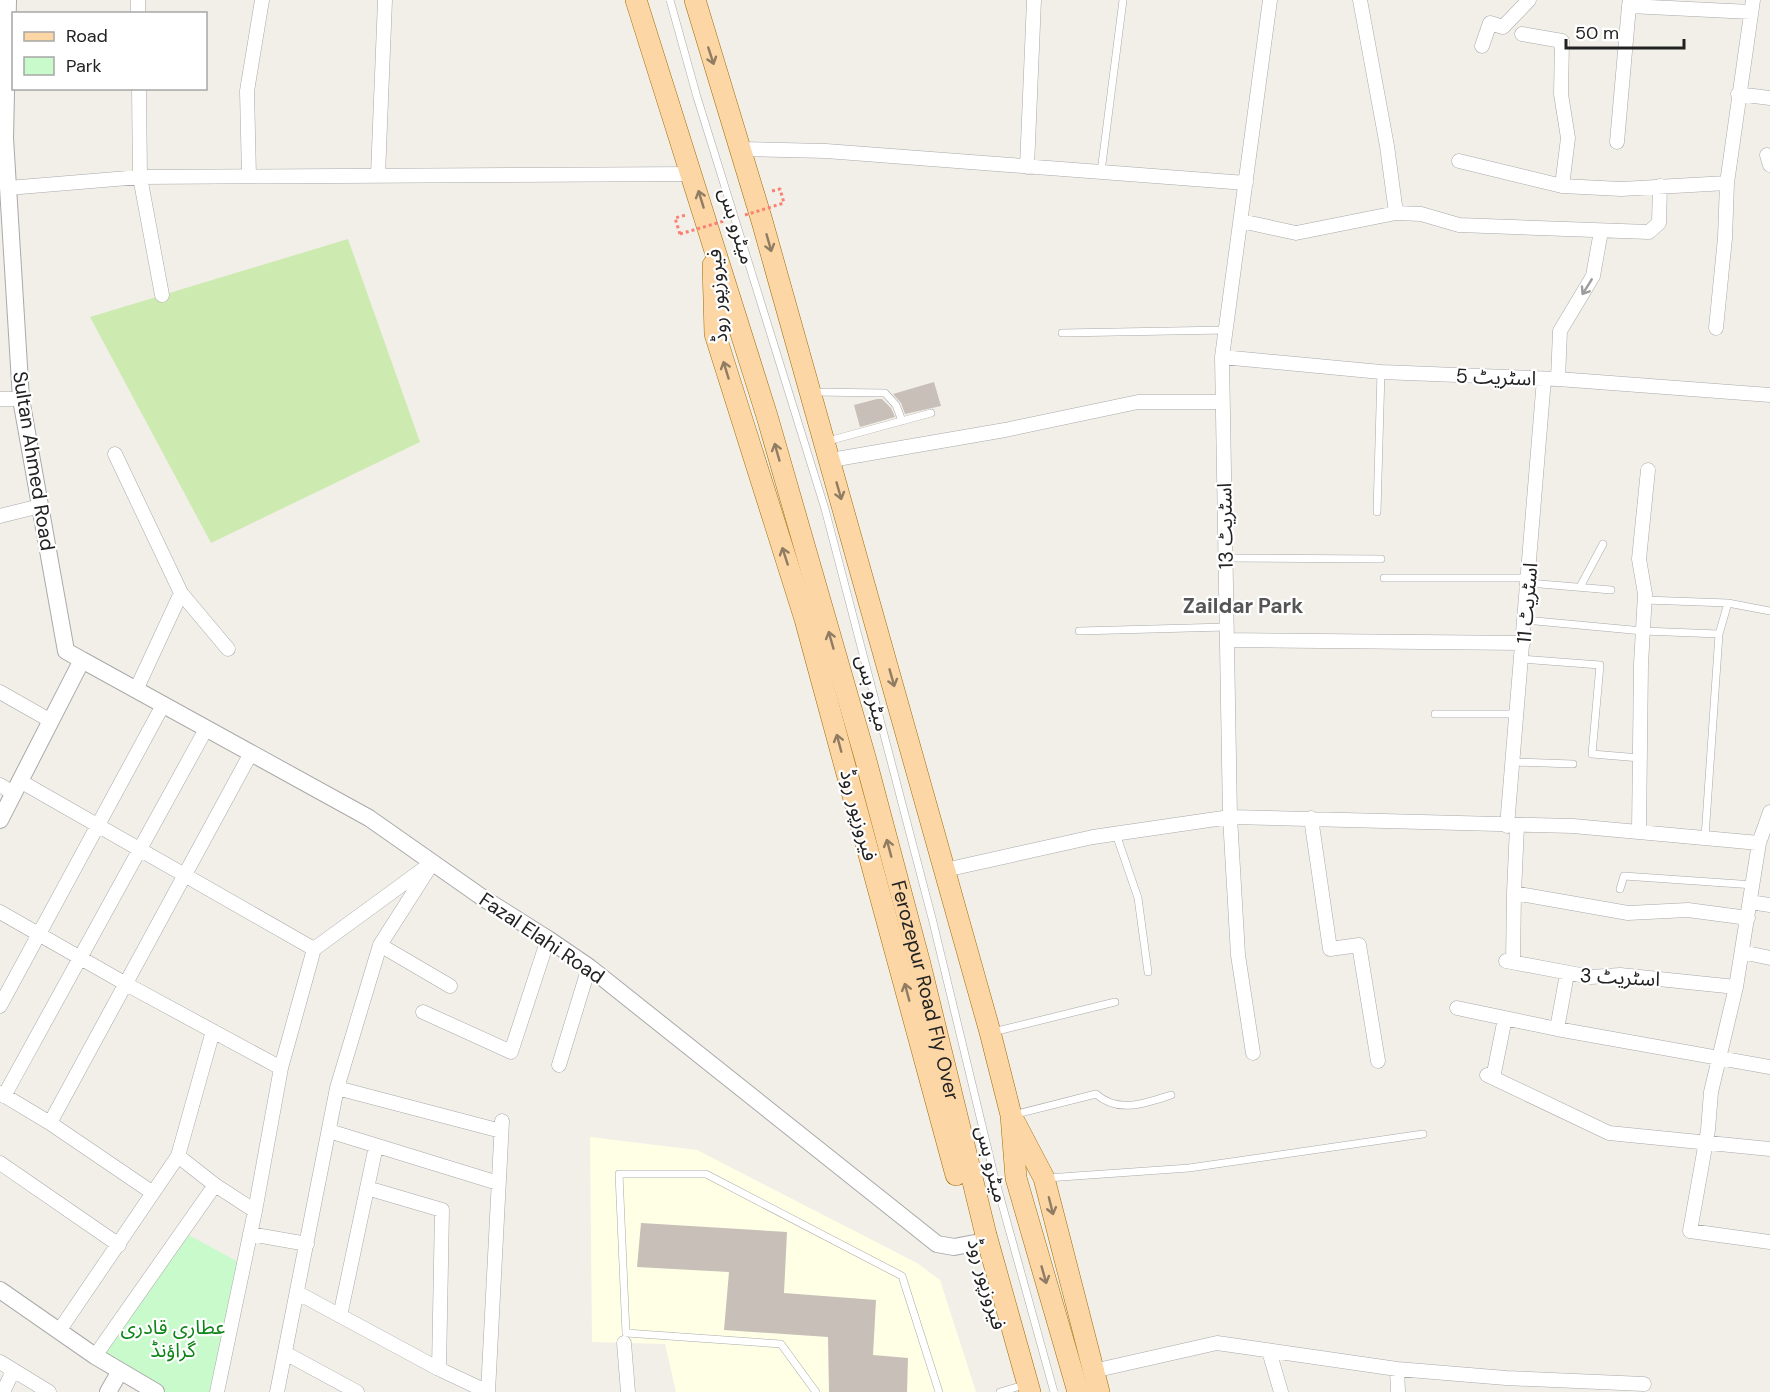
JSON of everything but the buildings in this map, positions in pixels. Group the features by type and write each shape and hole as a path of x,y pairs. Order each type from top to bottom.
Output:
{"main road":[{"name":"فیروزپور روڈ","path":"636,0 693,174 767,416"},
{"path":"695,0 828,451 990,1032 1011,1116 1016,1178 1078,1392"},
{"name":"فیروزپور روڈ","path":"712,238 715,334 805,619 1016,1391"},
{"name":"Ferozepur Road Fly Over","path":"767,416 865,757 920,964 986,1235 1016,1391"},
{"path":"1011,1116 1044,1178 1099,1392"}],"street":[{"name":"Sultan Ahmed Road","path":"8,0 3,103 8,188 6,252 21,399 66,651 82,660"},
{"path":"249,176 246,91 262,0"},
{"path":"378,175 385,0"},
{"path":"1027,167 1034,0"},
{"name":"اسٹریٹ 13","path":"1253,1053 1238,955 1230,817 1222,357 1270,0"},
{"path":"1360,0 1387,146 1396,213"},
{"path":"1482,46 1490,23 1503,27 1529,0"},
{"path":"1617,141 1630,3 1752,6 1727,183 1725,238 1716,328"},
{"path":"1522,34 1563,41 1561,94 1568,138 1562,186"},
{"path":"139,90 140,177 162,295"},
{"path":"1738,94 1770,98"},
{"path":"740,149 826,151 1246,183"},
{"path":"1459,161 1562,186 1621,189 1727,183"},
{"path":"8,188 140,177 693,174"},
{"path":"1241,221 1296,233 1396,213 1421,214 1459,225 1649,232 1659,223 1660,186"},
{"name":"اسٹریٹ 11","path":"1510,962 1514,893 1513,762 1525,620 1551,379 1560,331 1593,276 1601,231"},
{"name":"اسٹریٹ 5","path":"1222,357 1381,372 1551,379 1770,395"},
{"path":"0,399 21,399"},
{"path":"828,451 1005,430 1138,402 1222,402"},
{"path":"115,453 181,593 228,649"},
{"path":"1639,831 1644,600 1639,559 1648,470"},
{"path":"0,516 40,506"},
{"path":"136,690 181,593"},
{"path":"1226,633 1523,643"},
{"path":"0,820 11,786 51,721 82,660"},
{"name":"Fazal Elahi Road","path":"82,660 369,818 589,967 937,1244 954,1247 975,1243"},
{"path":"0,692 51,721"},
{"path":"0,1006 164,705"},
{"path":"153,1193 50,1123 2,1094 81,958 206,729"},
{"path":"50,1123 251,753"},
{"path":"11,786 98,826 314,949"},
{"path":"1770,812 1759,843 1736,987 1711,1092 1706,1141 1690,1231 1770,1242"},
{"path":"945,870 1116,834 1230,817 1573,826 1759,843"},
{"path":"1311,818 1330,949 1359,945 1378,1062"},
{"path":"277,1392 337,1088 380,945 433,862"},
{"path":"217,1392 255,1211 281,1068 314,949 433,862"},
{"path":"1514,893 1628,913 1688,910 1748,918"},
{"path":"1750,902 1770,905"},
{"path":"0,912 281,1068"},
{"path":"423,1012 511,1052 548,939"},
{"path":"380,945 450,986"},
{"path":"1742,952 1770,958"},
{"name":"اسٹریٹ 3","path":"1510,962 1567,974 1668,979 1736,987"},
{"path":"559,1065 589,967"},
{"path":"1557,1029 1567,974"},
{"path":"1457,1008 1718,1060 1770,1064"},
{"path":"1505,1018 1490,1077 1609,1133 1770,1149"},
{"path":"59,1331 178,1156 213,1031"},
{"path":"298,1293 439,1369 488,1392 502,1126 337,1088"},
{"path":"329,1131 498,1183"},
{"path":"340,1316 376,1146"},
{"path":"178,1156 215,1185 255,1211"},
{"path":"0,1163 119,1245"},
{"path":"95,1356 215,1185"},
{"path":"367,1188 442,1210 439,1369"},
{"path":"250,1234 307,1244"},
{"path":"0,1290 95,1356 156,1392"},
{"path":"624,1343 628,1392"},
{"path":"1093,1371 1217,1343 1507,1385 1644,1384"},
{"path":"1269,1351 1281,1392"},
{"path":"285,1353 357,1392"},
{"path":"0,1362 49,1392"},
{"path":"1397,1369 1398,1392"},
{"path":"3,1392 13,1371"},
{"path":"108,1392 120,1371"}],"lane":[{"name":"میٹرو بس","path":"670,0 697,97 825,508 936,933 994,1175 1053,1392"},
{"path":"1101,172 1123,0"},
{"path":"1062,333 1226,330"},
{"path":"1377,512 1381,372"},
{"path":"811,392 885,393 896,405 902,421"},
{"path":"828,451 902,421 931,413"},
{"path":"1580,587 1603,544"},
{"path":"1225,558 1381,559"},
{"path":"1383,578 1529,580 1611,590"},
{"path":"1644,600 1728,603 1770,611"},
{"path":"1705,837 1719,634 1728,603"},
{"path":"1525,620 1643,631 1719,634"},
{"path":"1079,631 1226,633"},
{"path":"1522,659 1600,665 1592,754 1642,758"},
{"path":"1435,714 1517,714"},
{"path":"1513,762 1573,764"},
{"path":"1116,834 1138,898 1148,972"},
{"path":"1620,889 1624,876 1754,885"},
{"path":"990,1032 1115,1002"},
{"path":"1011,1116 1096,1094 1104,1101 1115,1105 1134,1106 1171,1095"},
{"path":"1044,1178 1189,1168 1423,1134"},
{"path":"816,1392 782,1344 626,1333 619,1174 706,1174 902,1276 939,1392"}],"path":[{"path":"780,189 784,203"},
{"path":"675,218 680,234"}],"shaded area":[{"path":"590,1137 697,1150 917,1263 940,1280 976,1392 676,1392 665,1344 592,1342"}],"green space":[{"path":"348,239 420,442 211,543 90,317"},
{"name":"عطاری قادری گراؤنڈ","path":"183,1232 244,1265 217,1392 157,1392 95,1356"}],"district":[{"name":"Zaildar Park","path":"1243,606"}]}
